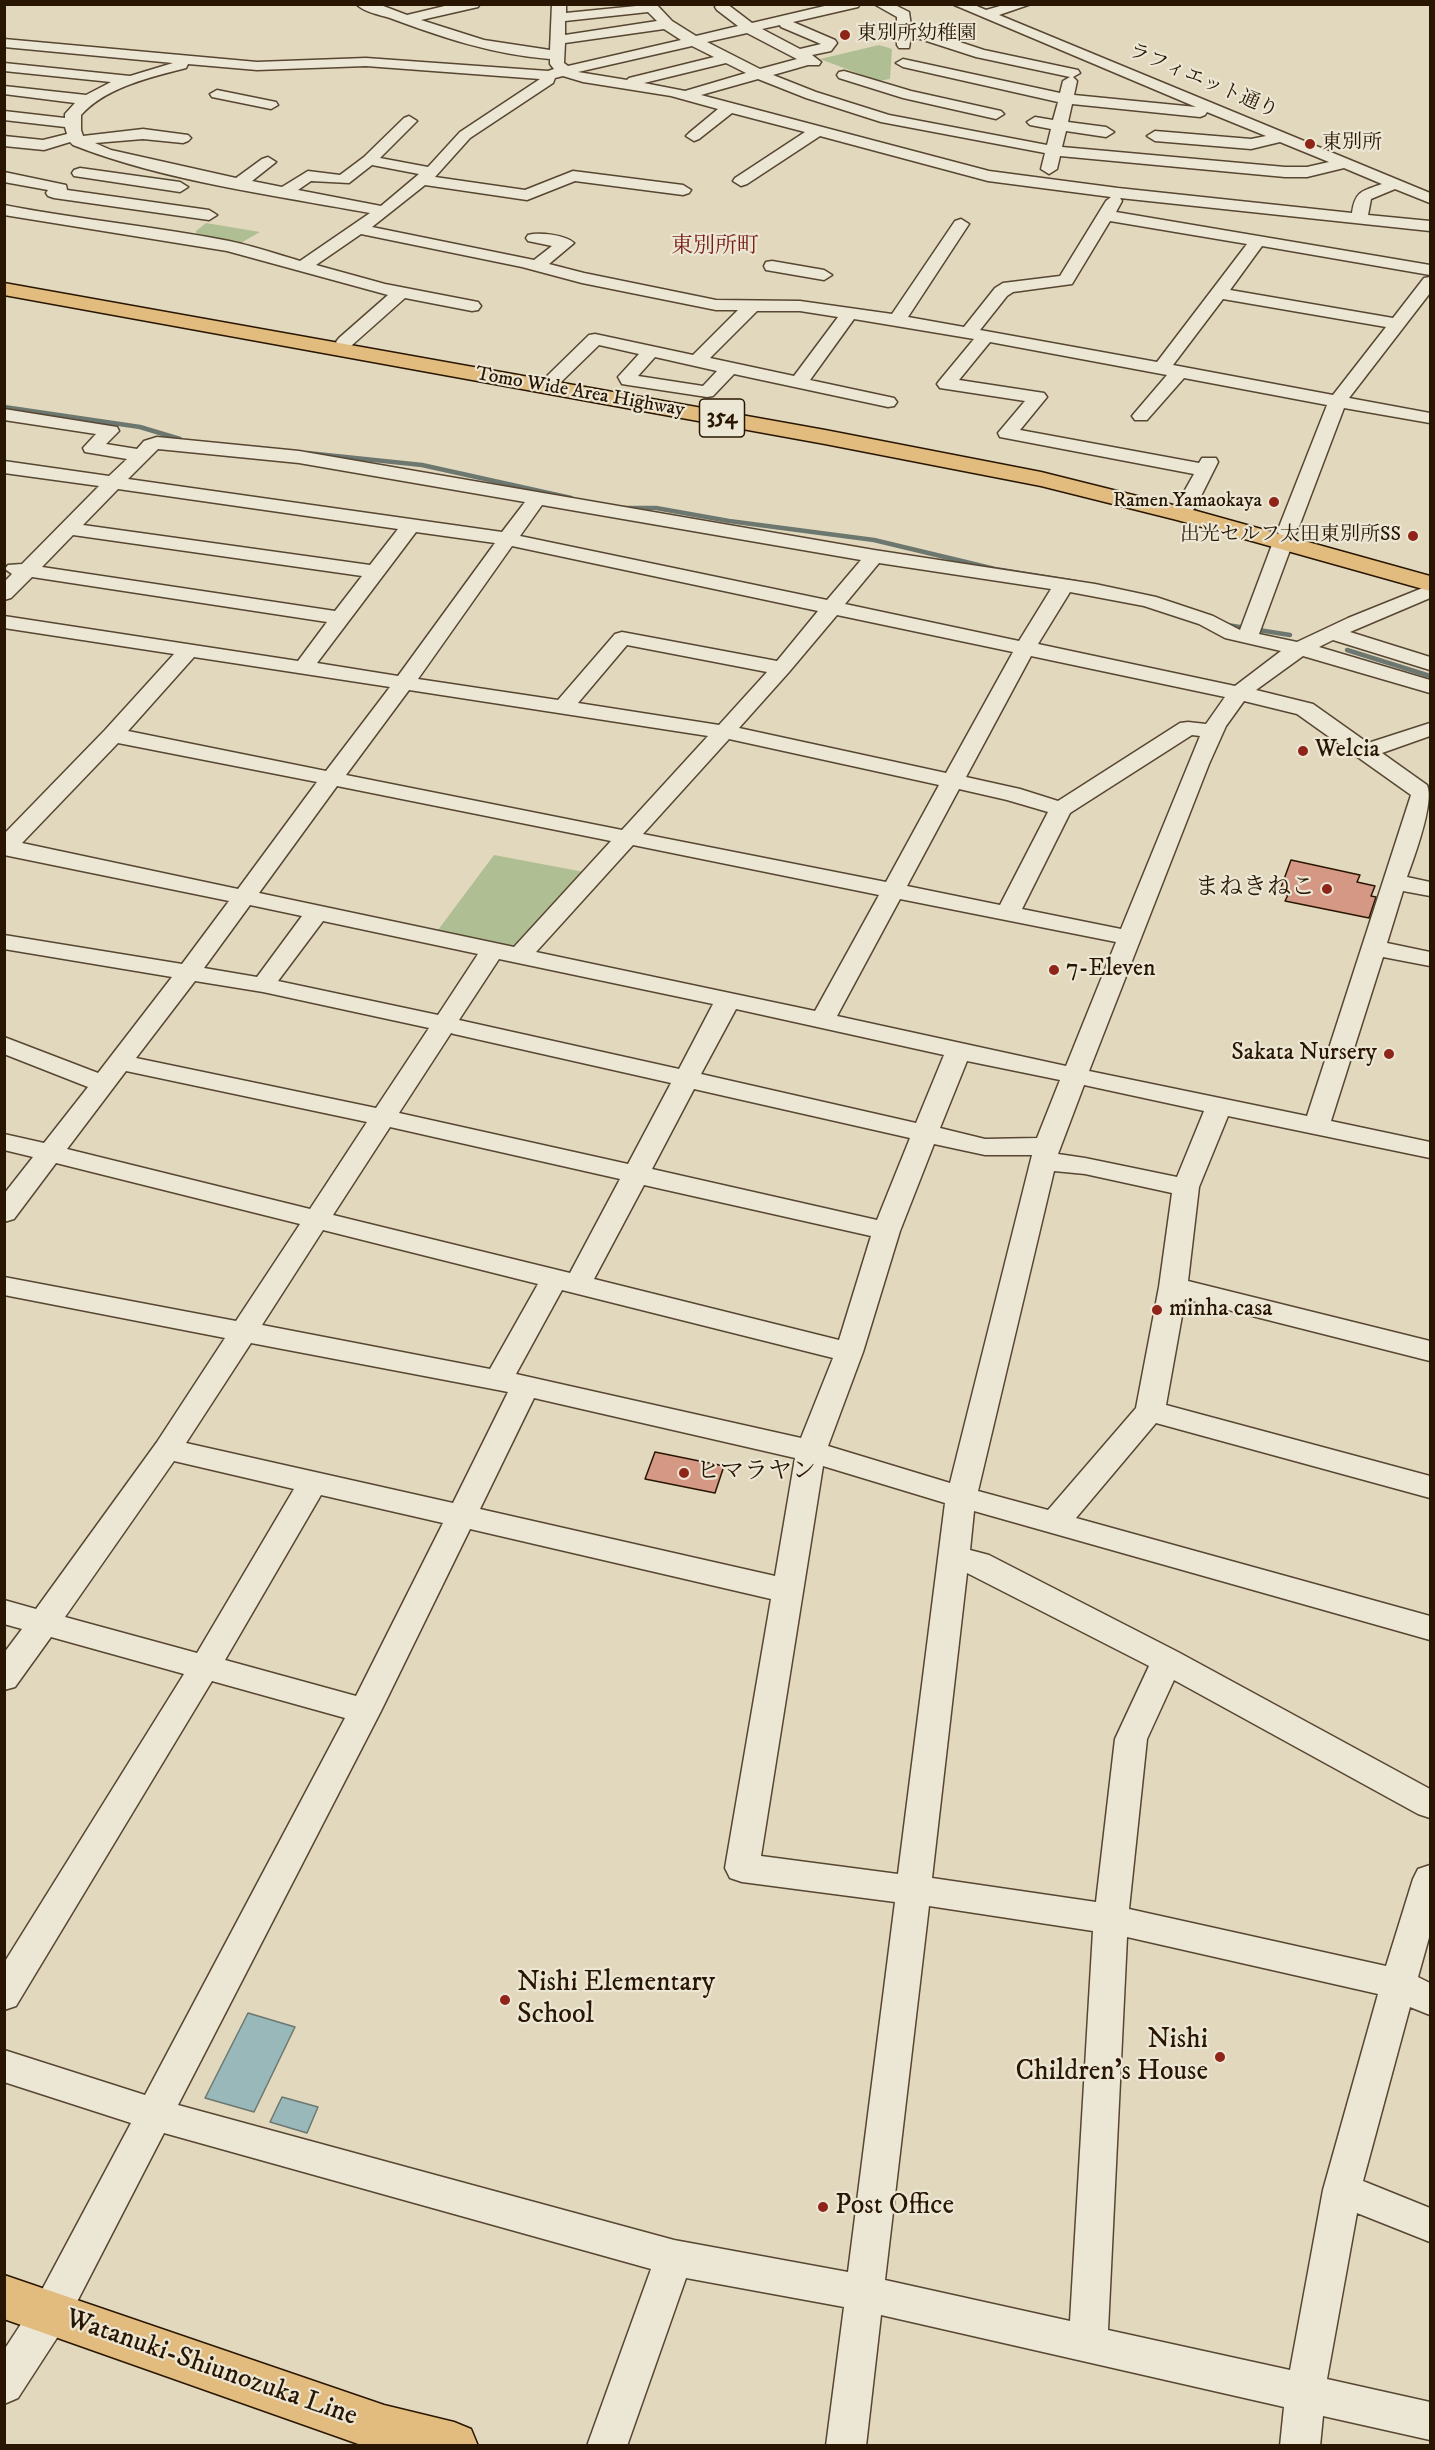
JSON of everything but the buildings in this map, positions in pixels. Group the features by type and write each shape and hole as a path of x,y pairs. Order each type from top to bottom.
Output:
{"main road":[{"name":"Tomo Wide Area Highway","path":"4,280 974,456 1186,506 1431,584"},
{"name":"Tomo Wide Area Highway","path":"4,289 978,466 1431,572"},
{"name":"Watanuki-Shiunozuka Line","path":"4,2297 384,2429 454,2445"}],"street":[{"path":"363,4 448,37 502,50 557,48 668,24"},
{"path":"793,4 807,15"},
{"path":"4,43 257,66 350,62 392,63 548,75 853,4"},
{"path":"881,4 904,15 902,81 889,90"},
{"name":"ラフィエット通り","path":"959,4 1431,198"},
{"path":"984,15 1024,4"},
{"path":"404,20 463,5"},
{"path":"1345,163 1307,172 1285,172 1109,159 1053,152 902,122 811,95 758,74 696,42 668,24 649,6 559,11 557,64 566,72 583,78 686,95 970,172 1118,193 1431,226"},
{"path":"722,7 749,28 807,59"},
{"path":"686,95 807,59 830,44 786,24"},
{"path":"905,30 981,54 1073,73 1103,63"},
{"path":"620,84 729,58"},
{"path":"76,134 75,111 91,100 131,80 194,60"},
{"path":"903,63 1066,99 1197,112 1216,110"},
{"path":"4,66 131,80"},
{"path":"1044,183 1073,73"},
{"path":"302,267 384,211 427,176 465,135 548,80 548,75"},
{"path":"844,75 908,95 996,114"},
{"path":"4,90 91,100"},
{"path":"217,94 272,105"},
{"path":"751,113 811,95"},
{"path":"888,150 901,141 902,102 908,95"},
{"path":"694,136 730,107"},
{"path":"4,115 76,134 156,133 183,138"},
{"path":"286,191 308,176 343,180 369,160 409,121"},
{"path":"1035,122 1106,132"},
{"path":"741,181 817,130"},
{"path":"76,134 106,153 164,168 384,211"},
{"path":"4,141 44,145 76,134"},
{"path":"1155,136 1256,144 1280,137"},
{"path":"1216,141 1220,204"},
{"path":"133,160 161,146"},
{"path":"28,215 106,153"},
{"path":"164,168 181,158"},
{"path":"369,160 427,176 527,195 573,176 683,190"},
{"path":"80,173 231,195 242,188 241,184 268,162"},
{"path":"1285,172 1292,211"},
{"path":"4,177 57,191 209,215"},
{"path":"1359,218 1362,199 1365,195 1395,184"},
{"path":"1118,193 1066,280 1009,287 1001,292 946,384 1038,397 1007,433 1207,466 1186,506"},
{"path":"182,237 224,202"},
{"path":"4,210 182,237 244,249 401,293 472,306"},
{"path":"1106,215 1431,270"},
{"path":"897,320 961,224"},
{"path":"360,229 537,265 585,279 716,305 800,306 897,320 1431,418"},
{"path":"534,238 566,243 537,265"},
{"path":"1142,416 1219,293 1257,242"},
{"path":"772,266 827,269 800,306"},
{"path":"1247,637 1338,400 1431,282"},
{"path":"345,342 401,293"},
{"path":"1219,293 1399,324"},
{"path":"697,361 752,306"},
{"path":"798,384 850,313"},
{"path":"554,379 595,339 888,402"},
{"path":"651,351 627,377 628,380 707,392 729,369"},
{"path":"4,414 110,430 92,448 141,455"},
{"path":"4,594 151,445 157,443 299,458 1149,601 1206,620 1232,634 1301,649 1431,687"},
{"path":"5,469 507,538 1305,709 1419,790 1422,795 1424,814 1395,882 1317,1126"},
{"path":"4,1213 245,897 404,683 537,498"},
{"path":"303,668 411,525"},
{"path":"69,528 377,572"},
{"path":"520,955 782,668 874,556"},
{"path":"4,567 340,618"},
{"path":"822,1020 1025,648 1064,585"},
{"path":"846,2445 961,1497 1045,1153 1212,732 1239,694 1277,662 1332,633 1431,591"},
{"path":"4,622 725,732 1012,794 1061,809"},
{"path":"1332,633 1431,664"},
{"path":"564,706 622,638 782,668"},
{"path":"5,847 113,735 189,650"},
{"path":"1008,913 1061,809 1188,728 1212,732"},
{"path":"1367,751 1431,729"},
{"path":"113,735 1131,938"},
{"path":"5,847 494,949 958,1051 1431,1150"},
{"path":"1395,882 1431,889"},
{"path":"263,985 317,912"},
{"path":"4,942 263,985 444,1023 985,1147 1045,1153 1085,1166 1186,1187"},
{"path":"1374,948 1431,959"},
{"path":"4,1678 167,1449 494,949"},
{"path":"4,2385 50,2314 365,1711 462,1515 512,1383 566,1281 635,1174 688,1079 728,1000"},
{"path":"4,1045 102,1083"},
{"path":"958,1051 886,1231 849,1352 810,1451 742,1868 1111,1919 1398,1983 1431,2000"},
{"path":"118,1062 382,1117 886,1231"},
{"path":"1054,1523 1150,1411 1173,1287 1186,1187 1219,1105"},
{"path":"4,1142 317,1222 849,1352"},
{"path":"4,1286 512,1383 810,1451 961,1497 1431,1628"},
{"path":"1173,1287 1431,1351"},
{"path":"1150,1411 1431,1487"},
{"path":"167,1449 788,1591"},
{"path":"4,1995 204,1668 314,1481"},
{"path":"953,1559 978,1563 1167,1661 1431,1805"},
{"path":"4,1612 365,1711"},
{"path":"1088,2344 1111,1919 1131,1739 1167,1661"},
{"path":"1300,2445 1305,2393 1342,2190 1398,1983 1431,1879"},
{"path":"4,2066 153,2114 674,2258 865,2293 1431,2421"},
{"path":"1342,2190 1431,2225"},
{"path":"607,2445 674,2258"}],"green space":[{"path":"879,45 892,49 890,79 878,81 820,59"},
{"path":"206,223 260,232 239,244 197,237 196,231"},
{"path":"494,855 584,872 522,944 510,946 438,930"}],"water":[{"path":"248,2013 295,2027 254,2112 205,2098"},
{"path":"282,2097 318,2107 307,2133 270,2122"}],"waterway":[{"path":"4,407 140,427 180,439"},
{"path":"307,453 422,465 571,498"},
{"path":"623,508 656,508 729,521 874,540 995,569 1076,582"},
{"path":"1227,625 1290,635"},
{"path":"1347,650 1430,676"}],"place":[{"name":"東別所幼稚園","path":"845,35"},
{"name":"東別所","path":"1310,144"},
{"name":"Ramen Yamaokaya","path":"1274,502"},
{"name":"出光セルフ太田東別所SS","path":"1413,536"},
{"name":"Welcia","path":"1303,751"},
{"name":"まねきねこ","path":"1327,889"},
{"name":"7-Eleven","path":"1054,970"},
{"name":"Sakata Nursery","path":"1389,1054"},
{"name":"minha casa","path":"1157,1310"},
{"name":"ヒマラヤン","path":"684,1473"},
{"name":"Nishi Elementary School","path":"505,2000"},
{"name":"Nishi Children's House","path":"1220,2057"},
{"name":"Post Office","path":"823,2207"}],"district":[{"name":"東別所町","path":"715,247"}]}
